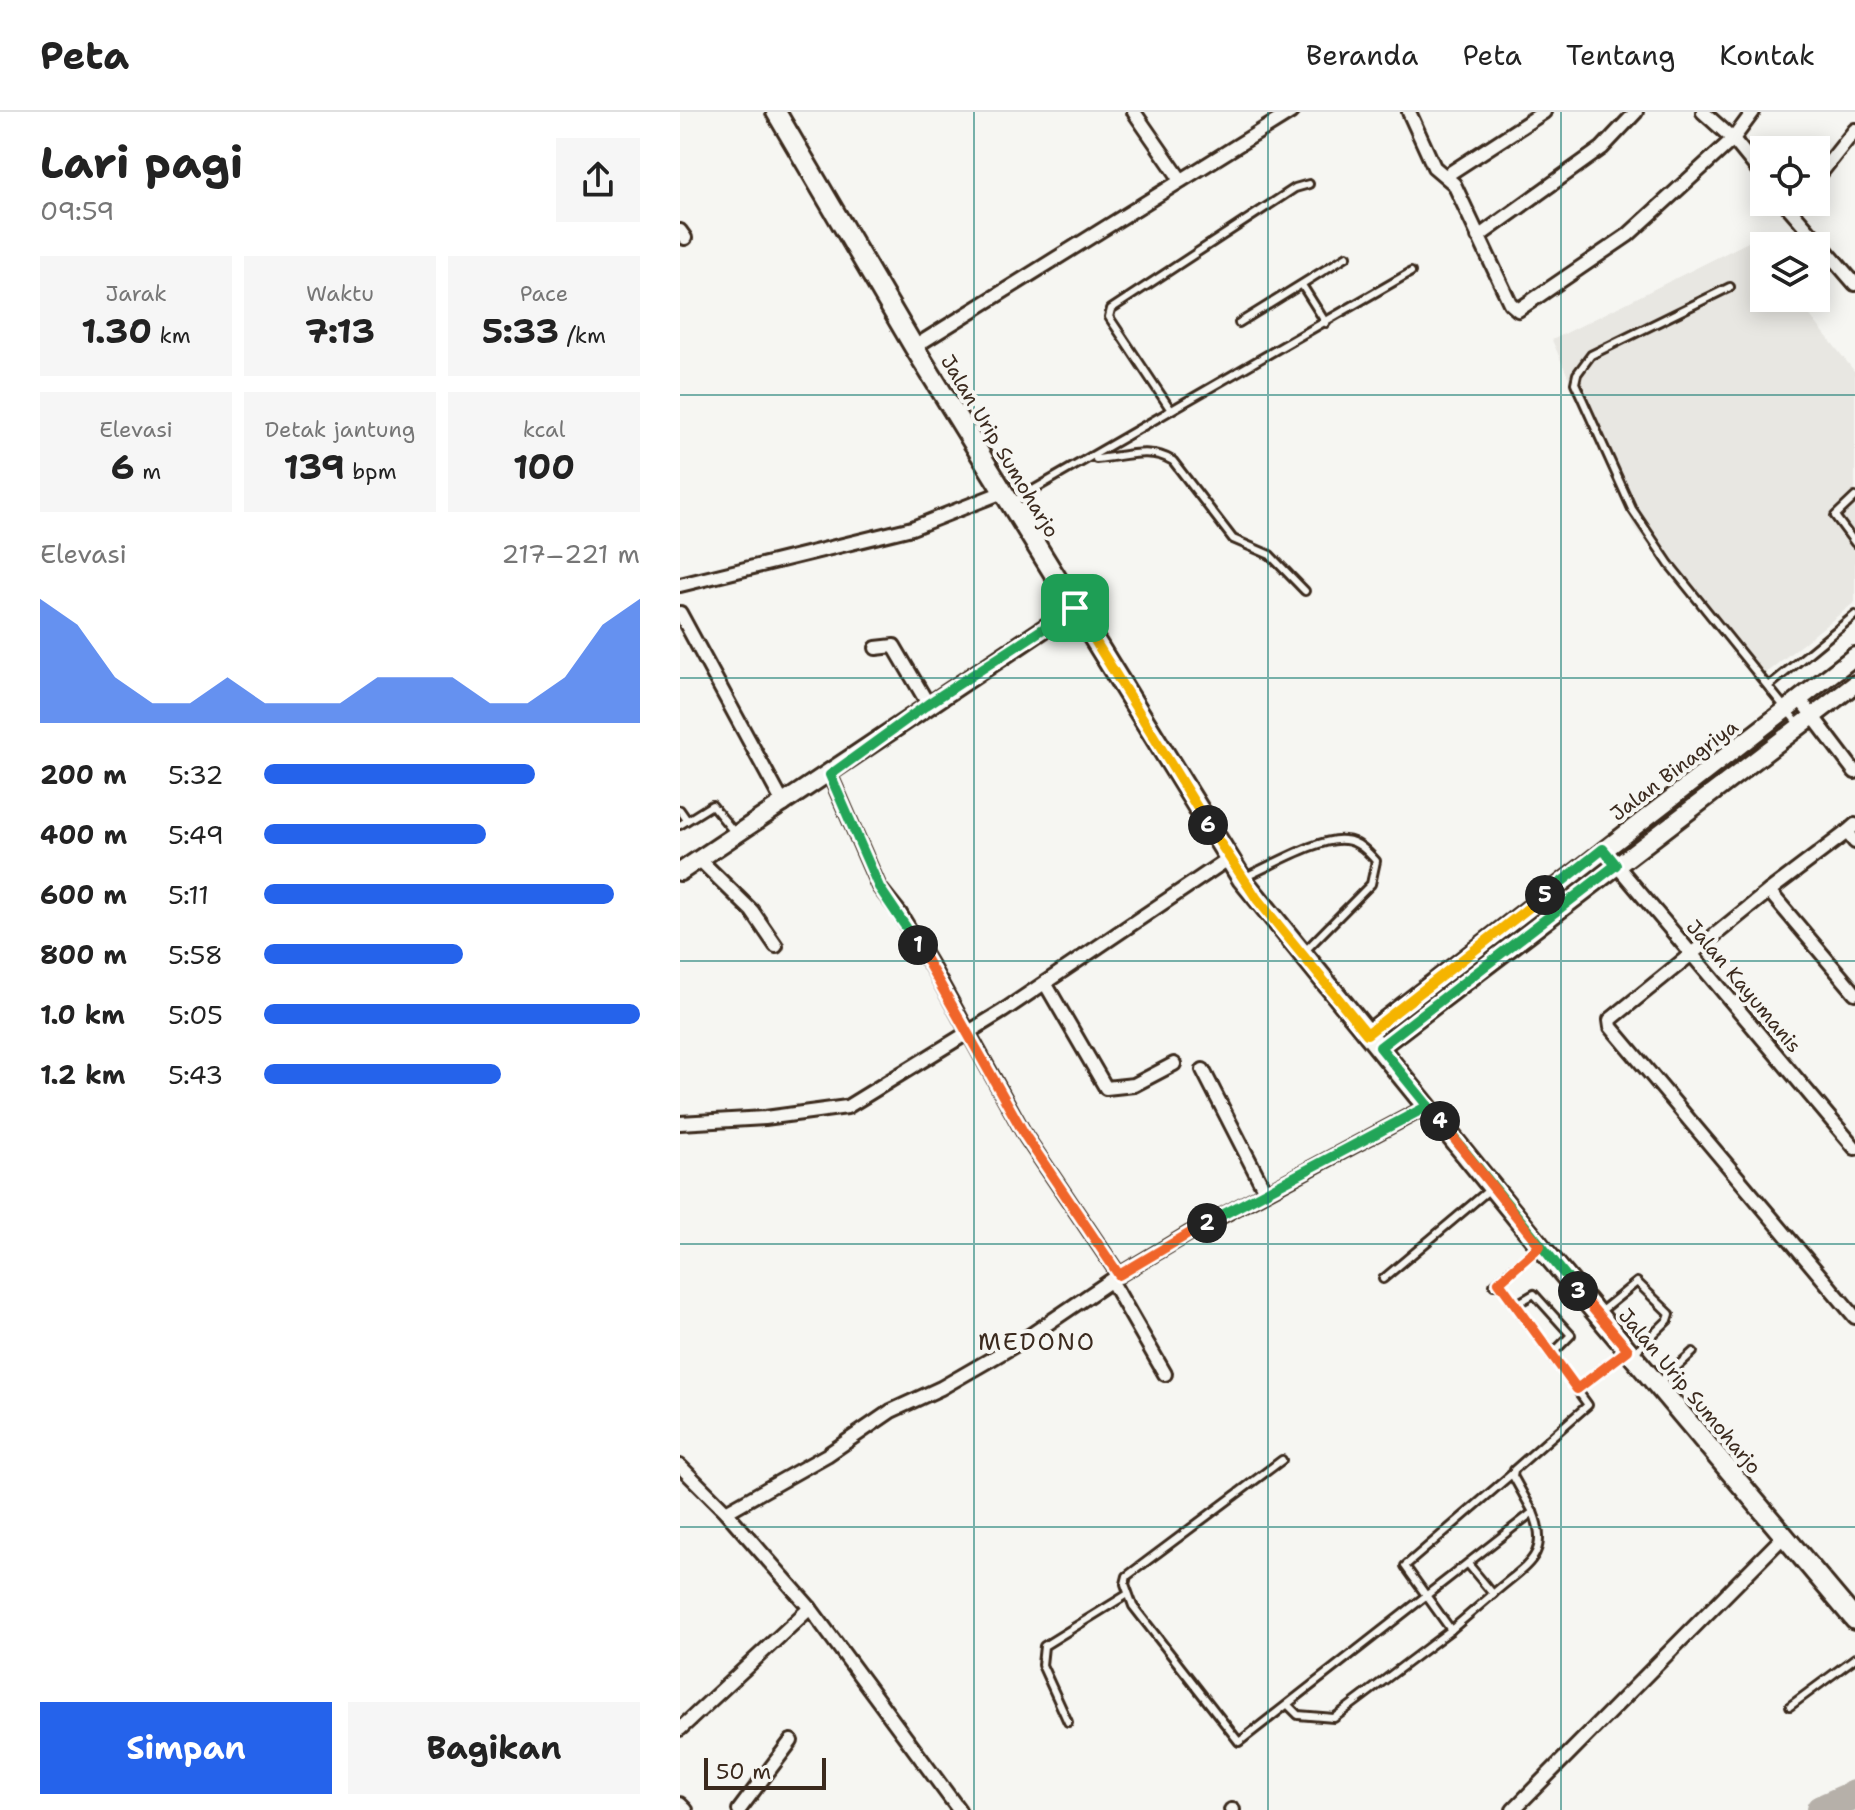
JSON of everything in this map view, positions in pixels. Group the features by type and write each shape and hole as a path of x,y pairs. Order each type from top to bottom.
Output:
{"main road":[{"name":"Jalan Urip Sumoharjo","path":"776,112 914,347 1242,879 1540,1246 1782,1538 1855,1620"}],"street":[{"path":"1134,112 1181,180"},
{"path":"914,347 1291,112"},
{"path":"1447,175 1544,112"},
{"path":"1478,237 1602,148 1636,112"},
{"path":"1703,112 1733,139 1750,160"},
{"path":"1412,113 1434,167 1447,175 1510,303 1518,310 1628,235 1733,139 1753,112"},
{"path":"1830,161 1855,130"},
{"path":"1800,216 1855,283"},
{"path":"680,585 912,528 1006,498"},
{"path":"680,872 830,775 928,704 1075,608"},
{"path":"680,613 784,805"},
{"path":"876,648 894,646 928,704"},
{"name":"Jalan Binagriya","path":"1373,1040 1536,902 1703,774 1787,701 1855,656"},
{"name":"Jalan Binagriya","path":"1373,1040 1548,918 1855,684"},
{"path":"1787,701 1855,772"},
{"path":"1703,774 1715,793"},
{"path":"830,775 879,887 935,972 1026,1137 1115,1278 1165,1374"},
{"path":"1852,833 1769,891 1616,1012 1610,1020 1611,1027 1855,1317"},
{"name":"Jalan Kayumanis","path":"1603,849 1855,1148"},
{"path":"680,1123 765,1118 847,1107 1045,983 1228,859"},
{"path":"700,860 752,911 776,946"},
{"path":"1769,891 1855,993"},
{"path":"1536,902 1548,918"},
{"path":"1045,983 1106,1088 1134,1085 1174,1064"},
{"path":"1203,1070 1265,1191"},
{"path":"726,1512 827,1455 891,1411 941,1388 1019,1343 1115,1278 1265,1191 1428,1106"},
{"path":"680,1466 726,1512 810,1608 959,1810"},
{"path":"1513,1810 1782,1538"},
{"path":"680,1729 810,1608"},
{"path":"739,1810 791,1741"},
{"path":"680,1804 686,1810"}],"lane":[{"path":"1171,410 1109,317 1111,309 1295,188 1309,184"},
{"path":"1239,323 1347,256"},
{"path":"1006,498 1092,459 1411,272"},
{"path":"1302,285 1326,323"},
{"path":"1730,287 1591,355 1577,374 1575,383 1632,509 1669,564 1770,685 1787,701"},
{"path":"1092,459 1150,450 1161,453 1173,461 1233,539 1270,555 1305,591"},
{"path":"1855,497 1835,516 1855,543"},
{"path":"1770,685 1855,615"},
{"path":"680,825 715,806 736,835"},
{"path":"680,810 687,820"},
{"path":"1242,879 1327,842 1344,839 1368,851 1376,861 1371,884 1303,953"},
{"path":"1383,1279 1493,1187"},
{"path":"1451,1630 1405,1564 1588,1406 1552,1354 1496,1284 1540,1246"},
{"path":"1577,1389 1630,1352 1668,1320 1670,1314 1637,1282 1598,1314"},
{"path":"1515,1305 1534,1294 1571,1335 1552,1354"},
{"path":"1657,1385 1693,1352"},
{"path":"1282,1460 1127,1576 1128,1594 1133,1606 1239,1742 1533,1512"},
{"path":"1288,1705 1298,1715 1334,1718 1451,1630 1536,1555 1542,1532 1513,1473"},
{"path":"1468,1564 1493,1594"},
{"path":"1068,1722 1042,1665 1044,1646 1128,1594"},
{"path":"1790,1706 1855,1658"}],"shaded area":[{"path":"1750,241 1750,312 1807,312 1855,372 1855,602 1757,680 1634,527 1552,340"}],"waterway":[{"path":"1821,1810 1855,1795"}],"district":[{"name":"MEDONO","path":"1037,1342"}],"route":[{"path":"1075,608 928,704 830,775 866,863 935,972 1026,1137 1119,1275 1265,1191 1301,1175 1428,1106 1628,1350 1577,1389 1499,1282 1540,1246 1428,1106 1380,1047 1616,865 1603,849 1367,1034 1228,859 1075,608"}]}
